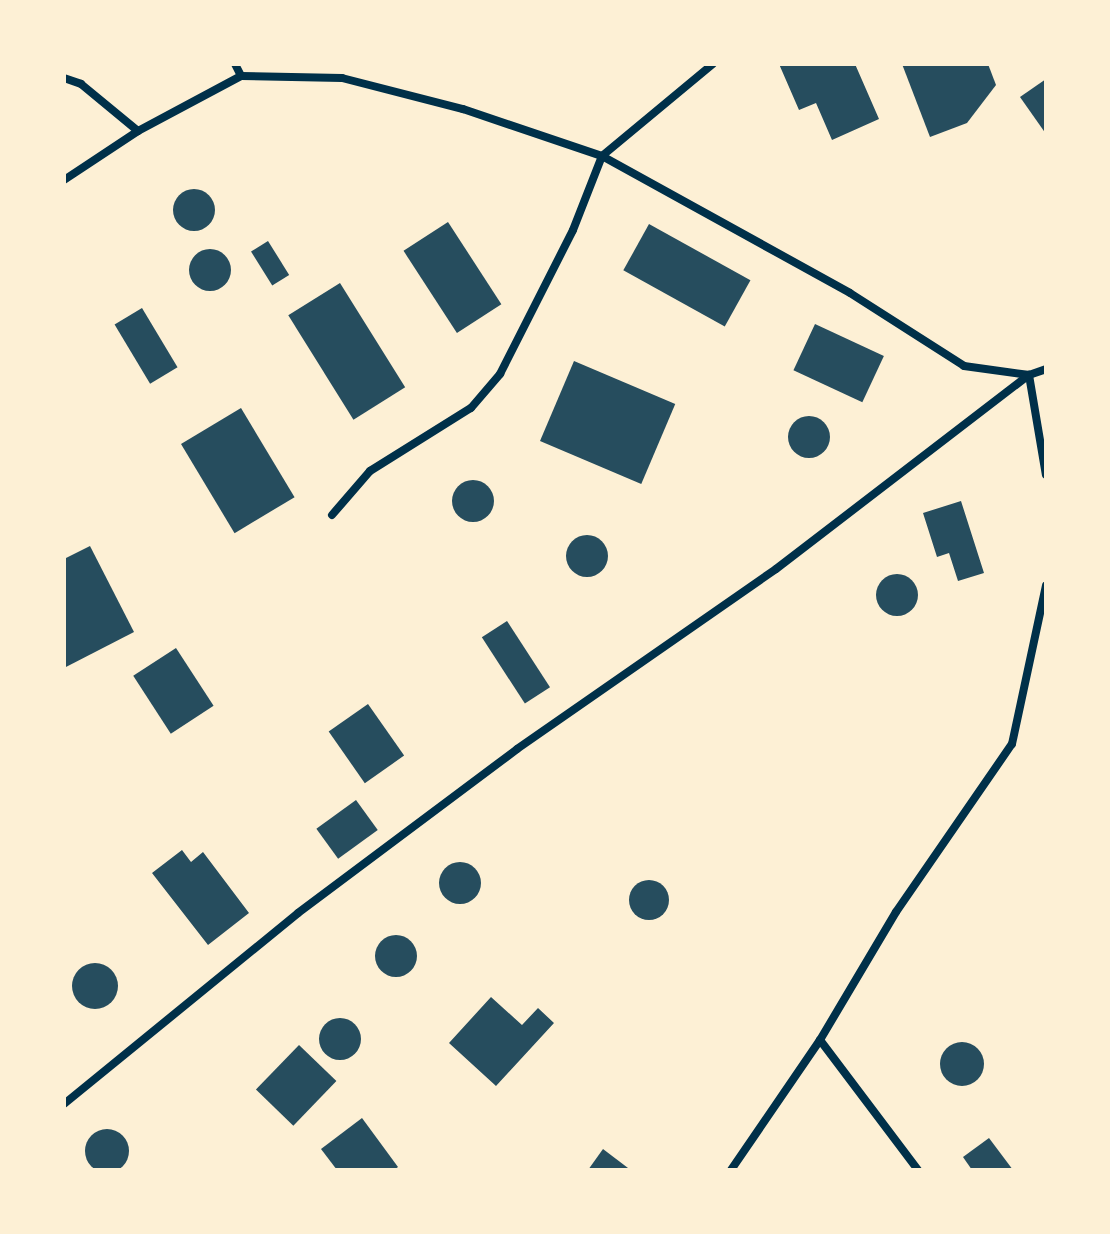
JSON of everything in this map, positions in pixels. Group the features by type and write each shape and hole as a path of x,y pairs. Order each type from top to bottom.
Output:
{"street":[{"path":"235,64 241,76"},
{"path":"332,515 370,471 471,408 500,374 573,230 602,156 713,64"},
{"path":"64,180 138,131 241,76 342,78 463,109 602,156 850,293 964,366 1029,375"},
{"path":"64,78 81,84 138,131"},
{"path":"64,1104 298,913 517,749 776,569 1029,375 1046,369"},
{"path":"1029,375 1046,475"},
{"path":"731,1170 820,1040 896,912 1012,744 1046,586"},
{"path":"820,1040 918,1170"}],"building":[{"path":"779,64 855,64 879,119 832,140 816,103 799,110"},
{"path":"902,64 988,64 996,85 967,123 930,137"},
{"path":"1046,79 1046,134 1020,97"},
{"path":"194,189 209,195 215,210 209,225 194,231 179,225 173,210 179,195"},
{"path":"448,222 501,304 457,333 404,251"},
{"path":"649,224 750,280 725,327 623,270"},
{"path":"268,241 289,275 272,286 251,252"},
{"path":"210,249 225,255 231,270 225,285 210,291 195,285 189,270 195,255"},
{"path":"340,283 405,387 353,420 288,315"},
{"path":"142,308 178,367 150,384 115,324"},
{"path":"815,324 884,356 862,402 793,370"},
{"path":"574,361 675,404 641,484 540,441"},
{"path":"241,408 295,497 235,533 181,444"},
{"path":"809,416 824,422 830,437 824,452 809,458 794,452 788,437 794,422"},
{"path":"473,480 488,486 494,501 488,516 473,522 458,516 452,501 458,486"},
{"path":"961,501 984,573 958,581 949,553 937,557 923,513"},
{"path":"587,535 602,541 608,556 602,571 587,577 572,571 566,556 572,541"},
{"path":"90,546 134,632 64,668 64,559"},
{"path":"897,574 912,580 918,595 912,610 897,616 882,610 876,595 882,580"},
{"path":"507,621 550,687 525,704 482,637"},
{"path":"176,648 214,706 171,734 133,676"},
{"path":"368,704 404,756 365,783 329,732"},
{"path":"356,800 378,830 338,859 316,829"},
{"path":"182,850 191,862 203,852 249,913 208,945 152,873"},
{"path":"460,862 475,868 481,883 475,898 460,904 445,898 439,883 445,868"},
{"path":"649,880 663,886 669,900 663,914 649,920 635,914 629,900 635,886"},
{"path":"396,935 411,941 417,956 411,971 396,977 381,971 375,956 381,941"},
{"path":"95,963 111,970 118,986 111,1002 95,1009 79,1002 72,986 79,970"},
{"path":"491,997 522,1025 538,1008 554,1023 496,1086 449,1043"},
{"path":"340,1018 355,1024 361,1039 355,1054 340,1060 325,1054 319,1039 325,1024"},
{"path":"962,1042 978,1048 984,1064 978,1080 962,1086 946,1080 940,1064 946,1048"},
{"path":"299,1045 336,1081 293,1126 256,1090"},
{"path":"362,1118 398,1167 394,1170 337,1170 321,1149"},
{"path":"107,1129 123,1135 129,1151 123,1167 107,1173 91,1167 85,1151 91,1135"},
{"path":"989,1138 1013,1170 972,1170 963,1157"},
{"path":"603,1149 628,1168 588,1170"}]}
